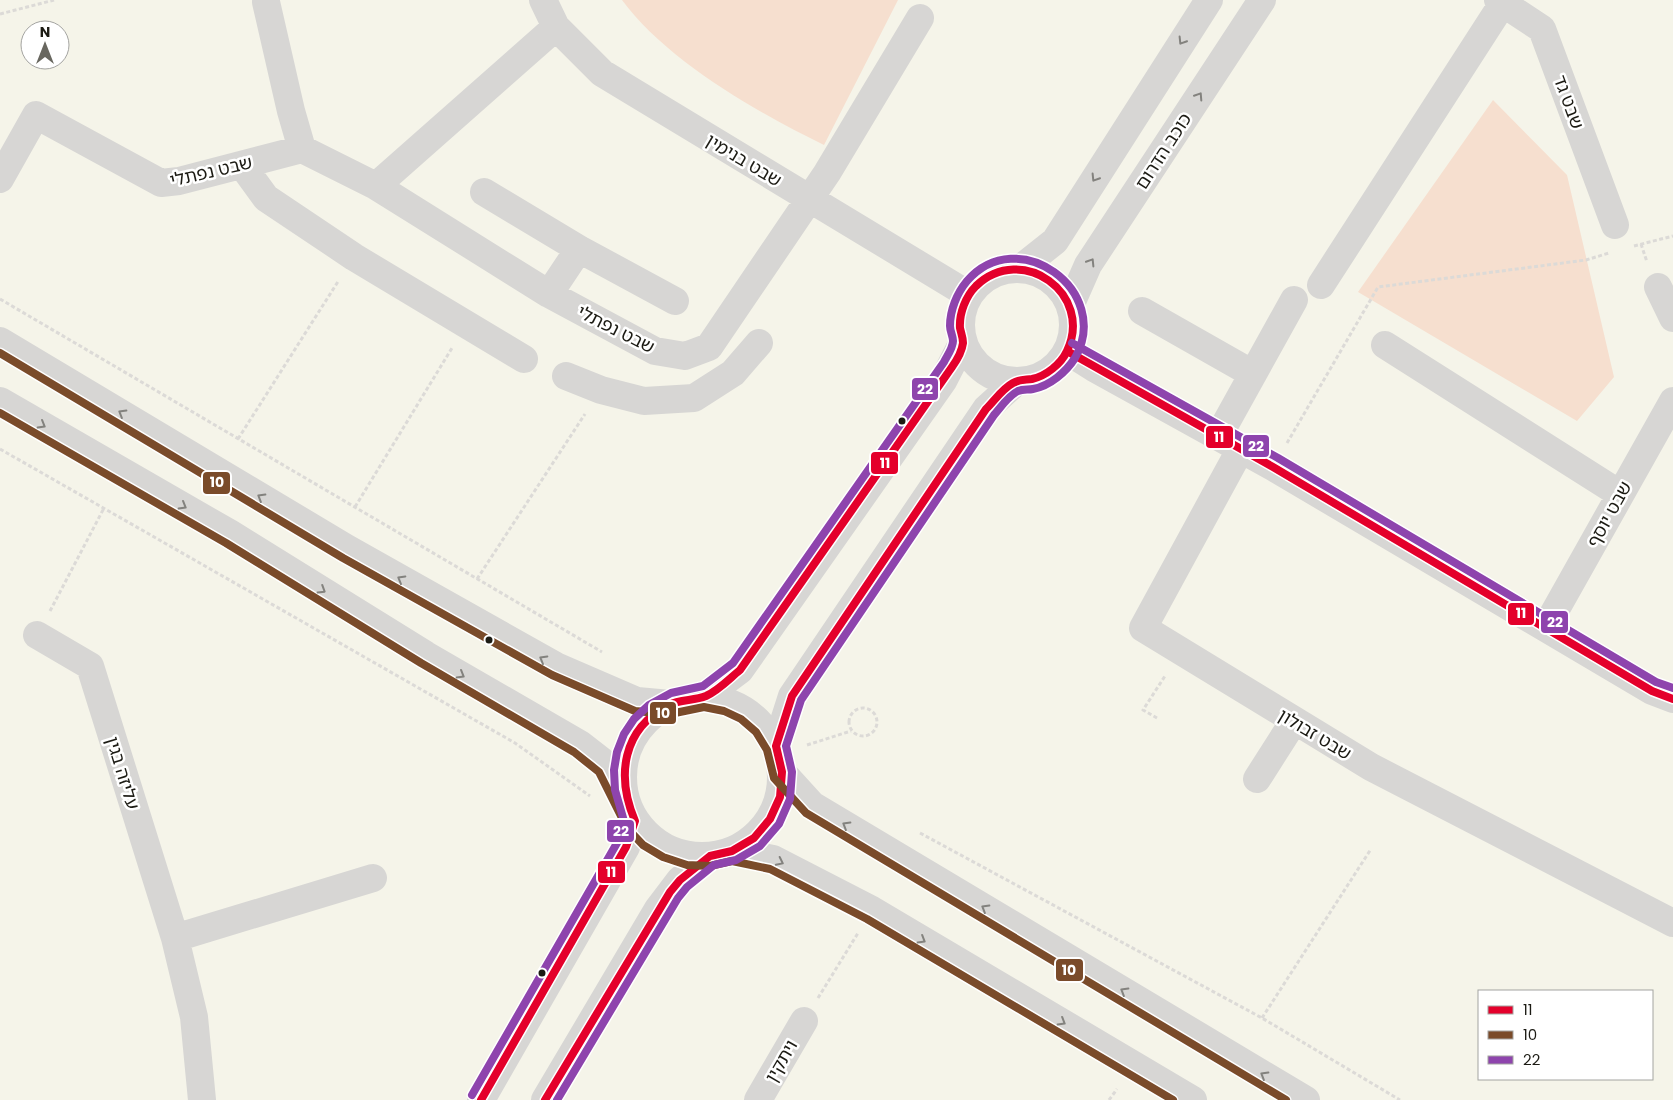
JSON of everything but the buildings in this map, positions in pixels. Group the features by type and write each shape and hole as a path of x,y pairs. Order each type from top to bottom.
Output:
{"street":[{"name":"שבט בנימין","path":"543,0 556,27 602,73 809,200 969,295"},
{"path":"1021,268 1055,242 1209,0"},
{"name":"כוכב הדרום","path":"1070,306 1088,265 1262,0"},
{"path":"266,2 291,111 302,149"},
{"path":"1321,286 1501,2"},
{"name":"שבט גד","path":"1501,2 1542,29 1615,225"},
{"path":"694,398 687,389 685,356 709,347 809,200 920,18"},
{"path":"376,186 556,27"},
{"name":"שבט נפתלי","path":"0,179 36,115 162,183 179,181 302,149 376,186 549,294 655,351 685,356"},
{"path":"242,165 266,198 354,257 524,359"},
{"path":"484,192 579,249 675,301"},
{"path":"549,294 579,249"},
{"path":"1021,268 1037,272 1051,280 1063,291 1074,321 1067,351 1058,363 1046,373 1032,379 1017,381 999,378 984,370 971,357 963,342 960,326 962,310 969,295 979,283 991,275 1006,269 1021,268"},
{"path":"1658,288 1673,318"},
{"path":"1229,443 1253,374 1294,300"},
{"path":"1142,311 1253,374"},
{"path":"0,341 348,549 556,666 637,701 670,704"},
{"path":"704,698 740,670 944,381 963,342"},
{"path":"566,376 601,390 644,401 694,398 733,373 759,343"},
{"path":"1385,345 1620,494"},
{"path":"1067,351 1273,467 1546,626 1652,691 1673,699"},
{"path":"776,746 792,696 986,409 1017,381"},
{"path":"0,401 231,534 426,655 580,744 607,765 630,809 649,837 668,849 688,856 721,854 773,859 872,910 1193,1100"},
{"name":"שבט יוסף","path":"1546,626 1673,401"},
{"name":"שבט זבולון","path":"1229,443 1143,628 1371,767 1673,923"},
{"name":"עליזה בגין","path":"37,635 90,666 175,938 194,1017 202,1100"},
{"path":"481,1100 626,847 630,809 622,775 626,753 635,733 650,716 670,704 686,699 704,698 726,701 747,711 764,726 776,746 782,772 780,797 770,819 754,838 721,854 680,880 658,909 544,1100"},
{"path":"1257,779 1294,721"},
{"path":"782,772 812,805 1306,1100"},
{"path":"175,938 373,878"},
{"name":"ויתקין","path":"758,1100 804,1021"}],"path":[{"path":"0,14 54,0"},
{"path":"1615,225 1642,244 1650,272 1658,288"},
{"path":"1632,247 1673,236"},
{"path":"1273,467 1378,287 1586,260 1614,252"},
{"path":"238,439 354,257"},
{"path":"0,299 603,652"},
{"path":"355,507 467,324"},
{"path":"477,579 601,390"},
{"path":"0,449 515,743 593,798"},
{"path":"37,635 104,508"},
{"path":"1158,718 1143,710 1162,682"},
{"path":"806,745 851,731 861,737 872,734 878,724 875,714 866,708 855,711 849,720 851,731"},
{"path":"912,829 1262,1018 1400,1100"},
{"path":"1262,1018 1371,849"},
{"path":"804,1021 862,926"},
{"path":"1109,1100 1120,1084"}],"shaded area":[{"path":"622,0 898,0 824,145 770,117 687,64 641,22"},
{"path":"1493,100 1567,175 1614,377 1577,421 1358,292"}],"transit line":[{"name":"22","path":"472,1095 617,843 624,821 615,790 614,770 617,752 624,734 634,719 649,705 671,693 703,686 733,663 944,362 953,344 950,326 953,308 957,296 967,281 988,265 1011,259 1034,262 1054,272 1071,289 1081,309 1083,333 1075,358 1051,382 1014,393 994,415 801,700 786,746 792,772 790,799 779,824 760,846 736,860 714,865 687,887 678,898 557,1100"},
{"name":"11","path":"481,1100 626,847 635,821 629,804 625,771 627,755 641,727 653,715 669,705 711,694 740,670 956,361 963,343 960,328 962,311 969,295 976,286 994,274 1013,270 1032,272 1049,281 1062,294 1071,311 1073,330 1064,356 1057,365 1043,375 1009,385 986,409 792,696 776,746 782,772 780,797 770,819 754,838 732,851 710,856 680,880 670,892 545,1100"},
{"name":"22","path":"1072,343 1278,458 1656,682 1673,688"},
{"name":"11","path":"1067,351 1273,467 1652,691 1673,699"},
{"name":"10","path":"0,353 343,558 552,675 635,711 670,714 704,707 724,711 741,719 756,732 767,750 774,778 806,813 1286,1100"},
{"name":"10","path":"0,413 226,543 421,663 574,752 599,772 627,828 643,845 663,857 687,865 710,866 732,861 770,869 867,919 1173,1100"}]}
